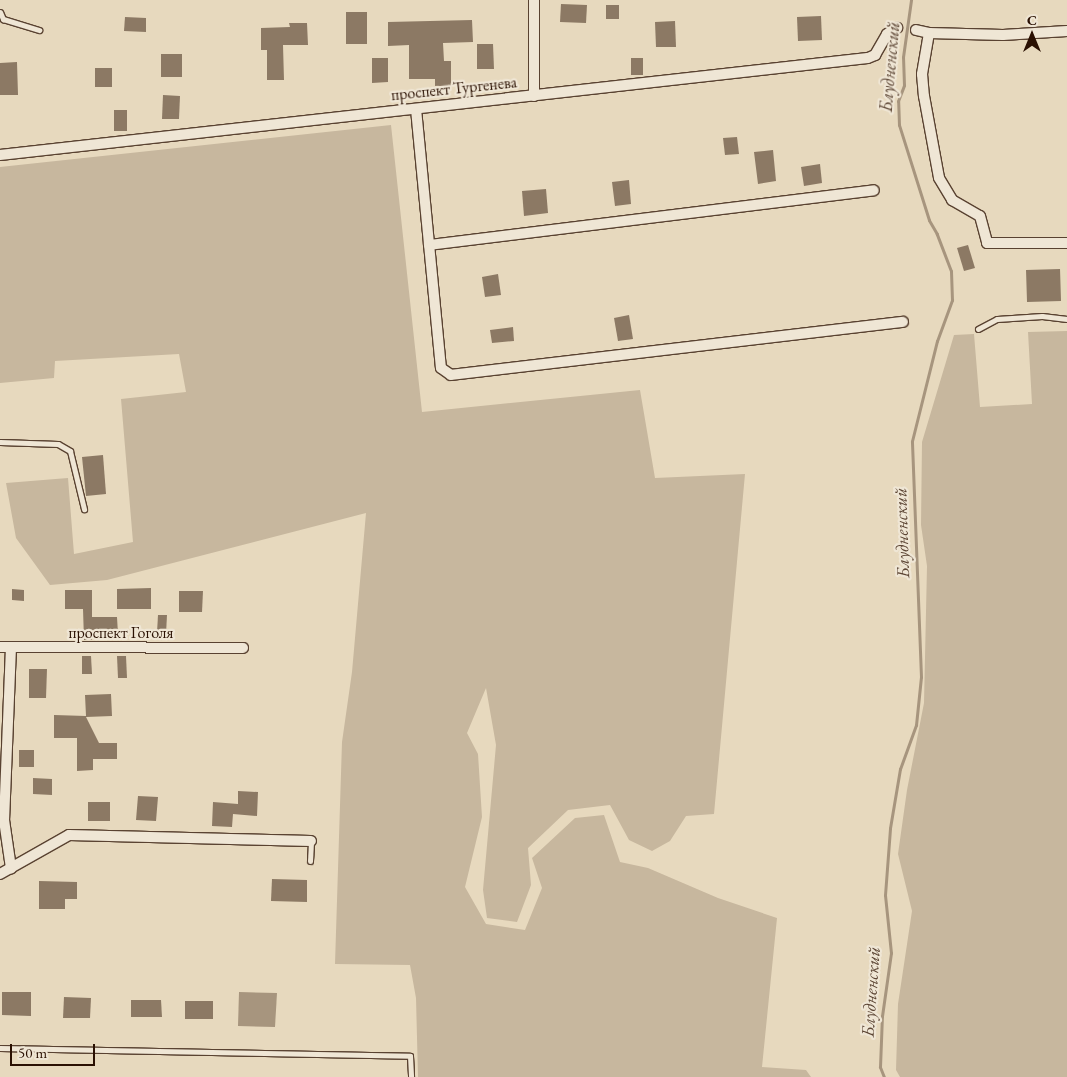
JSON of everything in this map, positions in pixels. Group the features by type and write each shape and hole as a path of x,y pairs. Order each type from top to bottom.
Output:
{"street":[{"path":"534,0 534,96"},
{"name":"проспект Тургенева","path":"0,155 868,58 875,55 887,34 897,28"},
{"path":"916,30 929,33 1003,35 1067,31"},
{"path":"929,33 922,74 924,96 940,178 952,200 980,216 987,243 1067,243"},
{"path":"416,109 441,368 451,375 903,322"},
{"path":"428,245 874,190"},
{"path":"5,647 4,820 11,868"},
{"name":"проспект Гоголя","path":"5,647 243,648"},
{"path":"0,874 69,835 311,841"}],"lane":[{"path":"0,12 3,20 39,30"},
{"path":"978,329 997,319 1042,316 1067,319"},
{"path":"0,442 58,444 70,451 84,510"},
{"path":"310,861 311,841"},
{"path":"0,1048 410,1056 411,1077"}],"shaded area":[{"path":"391,125 422,412 640,390 655,478 745,474 714,814 686,816 670,841 652,851 629,840 610,805 568,810 528,848 531,885 517,922 487,918 483,890 496,745 486,688 467,733 478,754 482,817 465,887 486,924 525,930 542,888 532,858 575,818 604,815 620,862 648,868 718,898 777,918 762,1067 806,1070 811,1077 418,1077 416,998 410,965 335,964 342,742 352,672 366,513 107,580 50,585 16,538 6,483 68,478 74,554 133,542 121,399 186,392 179,354 55,361 54,378 0,383 0,167"},
{"path":"1067,331 1067,1077 900,1077 896,1070 898,1004 912,911 898,854 907,790 924,703 927,566 921,525 922,442 954,335 974,334 980,407 1032,404 1028,332"},
{"path":"239,992 277,993 275,1027 238,1026"}],"building":[{"path":"561,4 587,5 586,23 560,22"},
{"path":"606,5 619,5 619,19 606,19"},
{"path":"346,12 367,12 367,44 346,44"},
{"path":"821,16 822,40 798,41 797,17"},
{"path":"125,17 146,18 146,32 124,31"},
{"path":"472,20 473,42 443,43 444,61 451,61 451,86 435,86 435,79 409,79 409,45 388,46 388,22"},
{"path":"675,21 676,47 656,47 655,22"},
{"path":"289,23 307,23 308,45 283,45 284,80 267,80 267,50 261,50 261,28 290,27"},
{"path":"477,44 493,44 494,69 477,69"},
{"path":"161,54 182,54 182,77 161,77"},
{"path":"372,58 388,58 388,82 372,83"},
{"path":"631,58 643,58 643,75 631,75"},
{"path":"17,62 18,95 0,95 0,63"},
{"path":"95,68 112,68 112,87 95,87"},
{"path":"163,95 180,96 179,119 162,119"},
{"path":"114,110 127,110 127,131 114,131"},
{"path":"737,137 739,154 725,155 723,138"},
{"path":"773,150 776,181 758,184 754,152"},
{"path":"820,164 822,183 804,186 801,167"},
{"path":"629,180 631,204 615,206 612,182"},
{"path":"546,189 548,213 524,216 522,191"},
{"path":"968,245 975,268 964,271 957,248"},
{"path":"1060,269 1061,301 1027,302 1026,270"},
{"path":"498,274 501,295 485,297 482,277"},
{"path":"629,315 633,339 618,341 614,318"},
{"path":"513,327 514,341 492,343 490,330"},
{"path":"103,455 106,494 86,496 82,457"},
{"path":"151,588 151,609 117,609 117,589"},
{"path":"12,589 24,590 24,601 12,600"},
{"path":"65,590 92,590 92,617 117,617 118,634 92,635 92,640 84,640 83,609 65,609"},
{"path":"179,591 203,591 202,612 179,612"},
{"path":"158,615 167,615 166,634 157,633"},
{"path":"82,656 91,656 92,674 82,674"},
{"path":"117,656 126,656 127,678 118,678"},
{"path":"29,669 47,669 46,698 29,698"},
{"path":"111,694 112,716 86,717 99,743 117,743 117,759 93,759 93,770 77,771 77,738 54,738 54,715 86,716 85,695"},
{"path":"19,750 34,750 34,767 19,767"},
{"path":"33,778 52,779 52,795 33,794"},
{"path":"238,791 258,792 257,816 233,814 232,827 212,826 213,802 238,804"},
{"path":"138,796 158,797 156,821 136,820"},
{"path":"88,802 110,802 110,821 88,821"},
{"path":"272,879 307,880 307,902 271,901"},
{"path":"39,881 77,882 77,899 65,899 65,909 39,909"},
{"path":"2,992 31,992 31,1016 2,1015"},
{"path":"64,997 91,998 90,1018 63,1018"},
{"path":"131,1000 161,1000 162,1017 131,1017"},
{"path":"185,1001 213,1001 213,1019 185,1019"}],"waterway":[{"name":"Блудненский","path":"884,1077 880,1067 882,1016 891,953 885,895 890,828 900,769 916,725 921,677 912,441 937,341 952,300 951,271 937,234 929,220 899,125 898,101 904,85 903,57 911,0"}]}
